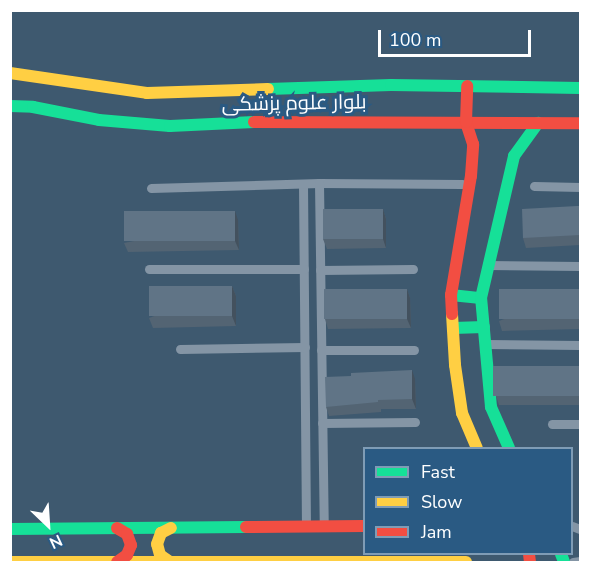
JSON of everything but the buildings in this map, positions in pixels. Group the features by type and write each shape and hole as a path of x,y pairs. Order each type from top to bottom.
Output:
{"street":[{"name":"بلوار علوم پزشکی","path":"10,73 147,93 391,86 580,88"},
{"path":"467,86 466,122 473,144 471,176 451,295 462,413 477,447"},
{"name":"بلوار علوم پزشکی","path":"10,106 33,106 99,120 170,126 288,120 580,123"},
{"path":"509,447 490,407 482,298 487,265 514,156 538,123"},
{"path":"319,183 324,526"},
{"path":"151,188 319,183 462,184"},
{"path":"303,184 306,526"},
{"path":"534,186 580,187"},
{"path":"487,265 580,266"},
{"path":"150,268 304,269"},
{"path":"320,270 413,269"},
{"path":"451,295 482,298"},
{"path":"453,328 484,327"},
{"path":"485,344 580,345"},
{"path":"180,349 305,347"},
{"path":"321,350 414,350"},
{"path":"322,423 415,422"},
{"path":"552,424 580,424"},
{"path":"10,529 363,526"},
{"path":"117,528 127,534 131,544 127,555 117,562"},
{"path":"170,562 160,555 157,544 161,533 172,528"},
{"path":"573,562 580,561"},
{"path":"10,562 466,562"}],"traffic: fast":[{"path":"268,89 391,85 580,88"},
{"path":"10,106 33,107 99,120 170,126 254,122"},
{"path":"509,447 491,407 481,298 514,156 538,123"},
{"path":"451,295 481,298"},
{"path":"453,328 484,327"},
{"path":"10,529 246,527"},
{"path":"561,555 564,562"}],"traffic: slow":[{"path":"10,73 147,93 268,89"},
{"path":"452,314 455,365 462,413 477,447"},
{"path":"170,562 160,555 157,544 161,533 171,528"},
{"path":"10,562 466,562"}],"traffic: jam":[{"path":"452,314 451,295 471,176 473,144 466,122 467,86"},
{"path":"254,122 580,123"},
{"path":"246,527 363,526"},
{"path":"117,528 127,534 131,545 127,555 117,562"},
{"path":"529,555 530,562"}]}
